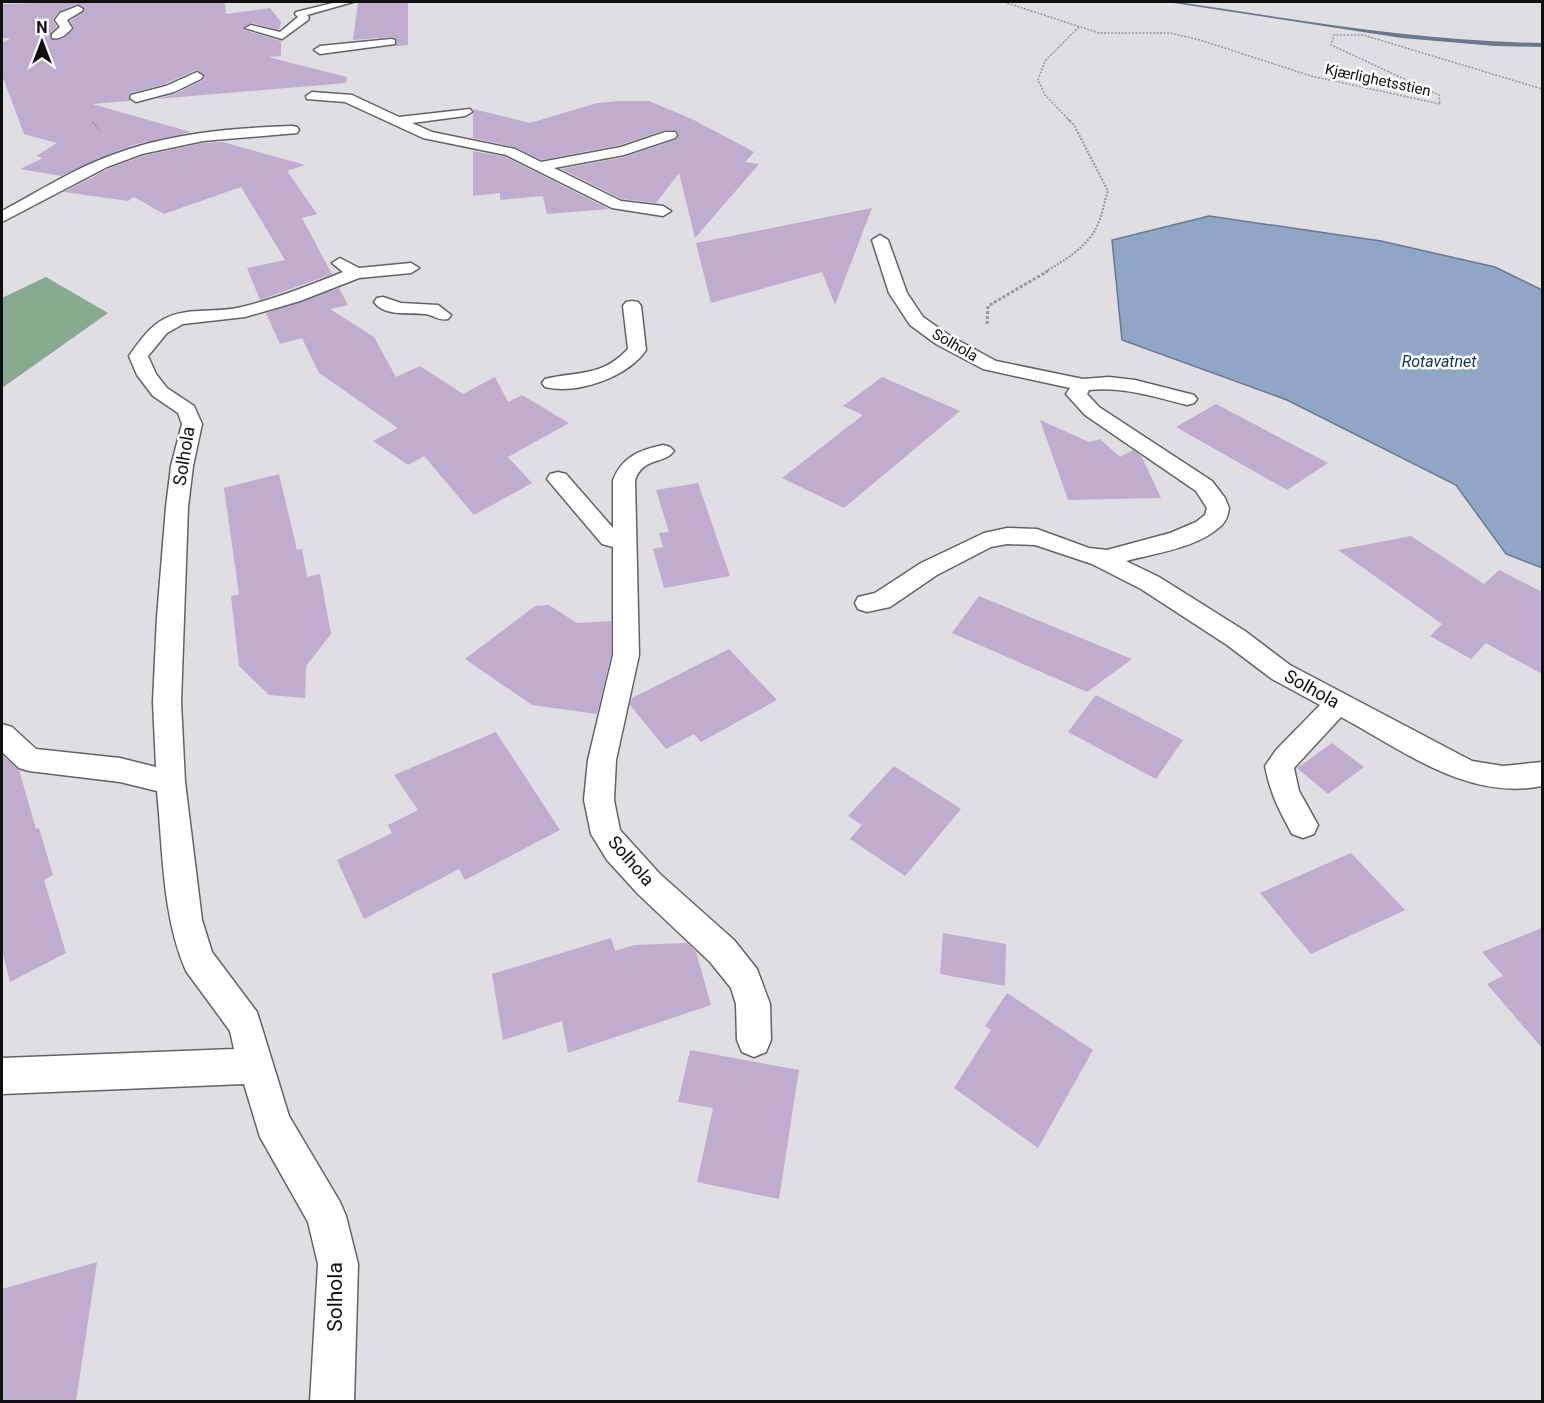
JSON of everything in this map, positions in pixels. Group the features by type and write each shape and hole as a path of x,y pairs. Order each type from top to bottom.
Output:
{"lane":[{"path":"251,28 282,36 302,16 348,2"},
{"path":"56,36 66,28 60,20 64,15 78,9"},
{"path":"321,50 391,42"},
{"path":"136,98 170,89 197,76"},
{"path":"312,96 347,98 395,122 428,135 478,144 491,155 545,174 617,205 663,210"},
{"path":"395,122 465,112"},
{"path":"2,217 115,159 159,144 222,134 292,130"},
{"path":"545,174 670,135"},
{"path":"545,174 664,153"},
{"name":"Solhola","path":"880,240 898,293 906,309 943,340 990,365 1083,385 1108,383 1187,399"},
{"name":"Solhola","path":"332,1401 338,1264 326,1216 273,1124 245,1024 226,995 198,960 186,920 171,782 167,702 170,606 177,507 182,466 192,424 187,410 160,392 147,375 138,356 170,322 195,316 238,312 288,299 347,267 411,268"},
{"path":"383,302 399,308 432,309 442,315"},
{"path":"552,383 594,378 618,369 628,361 637,350 632,306"},
{"name":"Solhola","path":"867,603 881,601 929,569 984,541 1007,536 1037,537 1107,558 1178,539 1204,527 1215,519 1218,508 1214,498 1204,486 1092,411 1076,394 1083,385"},
{"name":"Solhola","path":"663,451 644,456 634,462 627,469 624,480 626,655 602,759 599,800 606,834 618,852 649,884 722,951 745,980 753,1004 754,1040"},
{"path":"558,479 610,539 623,539"},
{"name":"Solhola","path":"1097,556 1150,584 1236,638 1281,672 1464,770 1486,777 1509,779 1542,774"},
{"path":"1303,825 1285,793 1279,766 1286,756 1323,722 1337,703"},
{"path":"2,735 29,759 120,770 171,782"},
{"path":"2,1076 257,1066"}],"path":[{"name":"Kjærlighetsstien","path":"1004,2 1099,33 1170,33 1200,40 1311,76 1440,104 1439,95 1331,45 1335,34 1363,35 1542,89"},
{"path":"993,330 986,323 988,306 1012,290 1066,261 1096,228 1108,191 1074,125 1046,95 1038,80 1045,62 1078,27"}],"green space":[{"path":"46,277 108,313 2,388 2,298"}],"water":[{"name":"Rotavatnet","path":"1209,216 1381,241 1495,267 1542,290 1542,568 1506,554 1456,485 1287,400 1122,340 1112,240"}],"building":[{"path":"225,2 226,14 270,8 281,22 279,30 252,23 243,27 244,30 281,41 281,56 268,57 347,77 346,83 157,99 175,94 202,81 205,76 196,70 165,84 130,93 128,97 130,101 92,104 191,132 133,145 61,176 20,169 43,158 36,156 57,143 24,134 2,75 2,43 11,38 2,38 2,4","holes":["77,4 85,10 70,21 74,29 62,39 50,39 51,32 57,27 53,20 58,12"]},
{"path":"358,2 408,2 408,45 396,46 397,39 392,37 353,40"},
{"path":"649,101 694,120 754,152 745,162 759,164 695,238 679,173 656,203 622,199 561,169 625,157 676,140 679,134 675,130 664,130 620,145 541,160 515,147 473,138 473,109 530,123 597,103"},
{"path":"223,142 305,165 287,171 317,214 302,218 332,274 260,300 247,268 285,260 241,187 164,214 134,197 128,201 64,192 108,169 143,156 203,143"},
{"path":"473,151 505,157 609,209 547,214 543,196 500,200 500,193 473,196"},
{"path":"872,208 835,305 822,272 711,303 696,243"},
{"path":"339,288 348,305 330,309 374,337 396,377 420,366 463,394 495,377 508,402 522,395 569,423 508,457 532,483 474,515 424,456 408,465 373,441 398,428 319,373 302,338 280,344 266,313"},
{"path":"882,377 960,411 844,508 782,478 863,415 843,406"},
{"path":"1216,404 1328,463 1287,490 1176,427"},
{"path":"1040,420 1089,442 1100,439 1120,457 1133,450 1142,457 1161,498 1068,500"},
{"path":"279,474 297,550 302,549 307,577 320,574 331,634 306,666 305,698 269,695 239,666 231,596 239,594 224,488"},
{"path":"698,483 730,576 664,588 653,549 663,547 659,533 669,532 656,490"},
{"path":"1411,536 1484,584 1499,570 1542,592 1542,674 1486,643 1471,659 1430,636 1442,624 1338,550"},
{"path":"979,596 1132,659 1087,692 952,633"},
{"path":"549,605 577,623 611,621 611,655 597,714 532,705 465,659 535,606"},
{"path":"729,649 777,700 701,742 694,734 666,749 630,705 632,698"},
{"path":"1096,695 1183,740 1156,779 1068,732"},
{"path":"496,732 560,830 465,880 459,869 364,919 337,860 392,833 388,825 418,810 394,775"},
{"path":"1332,743 1364,767 1328,794 1297,768"},
{"path":"2,755 19,770 36,829 39,828 53,875 44,880 66,953 10,982 2,950"},
{"path":"894,766 961,809 905,876 850,839 862,825 848,816"},
{"path":"1351,853 1405,910 1311,954 1260,893"},
{"path":"1542,928 1542,1048 1487,984 1503,976 1482,952"},
{"path":"943,933 1006,944 1005,986 940,974"},
{"path":"611,938 615,951 634,945 687,943 696,952 711,1005 568,1053 562,1021 503,1040 492,974"},
{"path":"1007,993 1093,1050 1038,1148 954,1088 991,1030 985,1026"},
{"path":"690,1050 799,1070 779,1199 697,1182 713,1108 678,1102"},
{"path":"97,1262 76,1401 2,1401 2,1289"}],"waterway":[{"path":"1170,2 1402,37 1542,45"}]}
